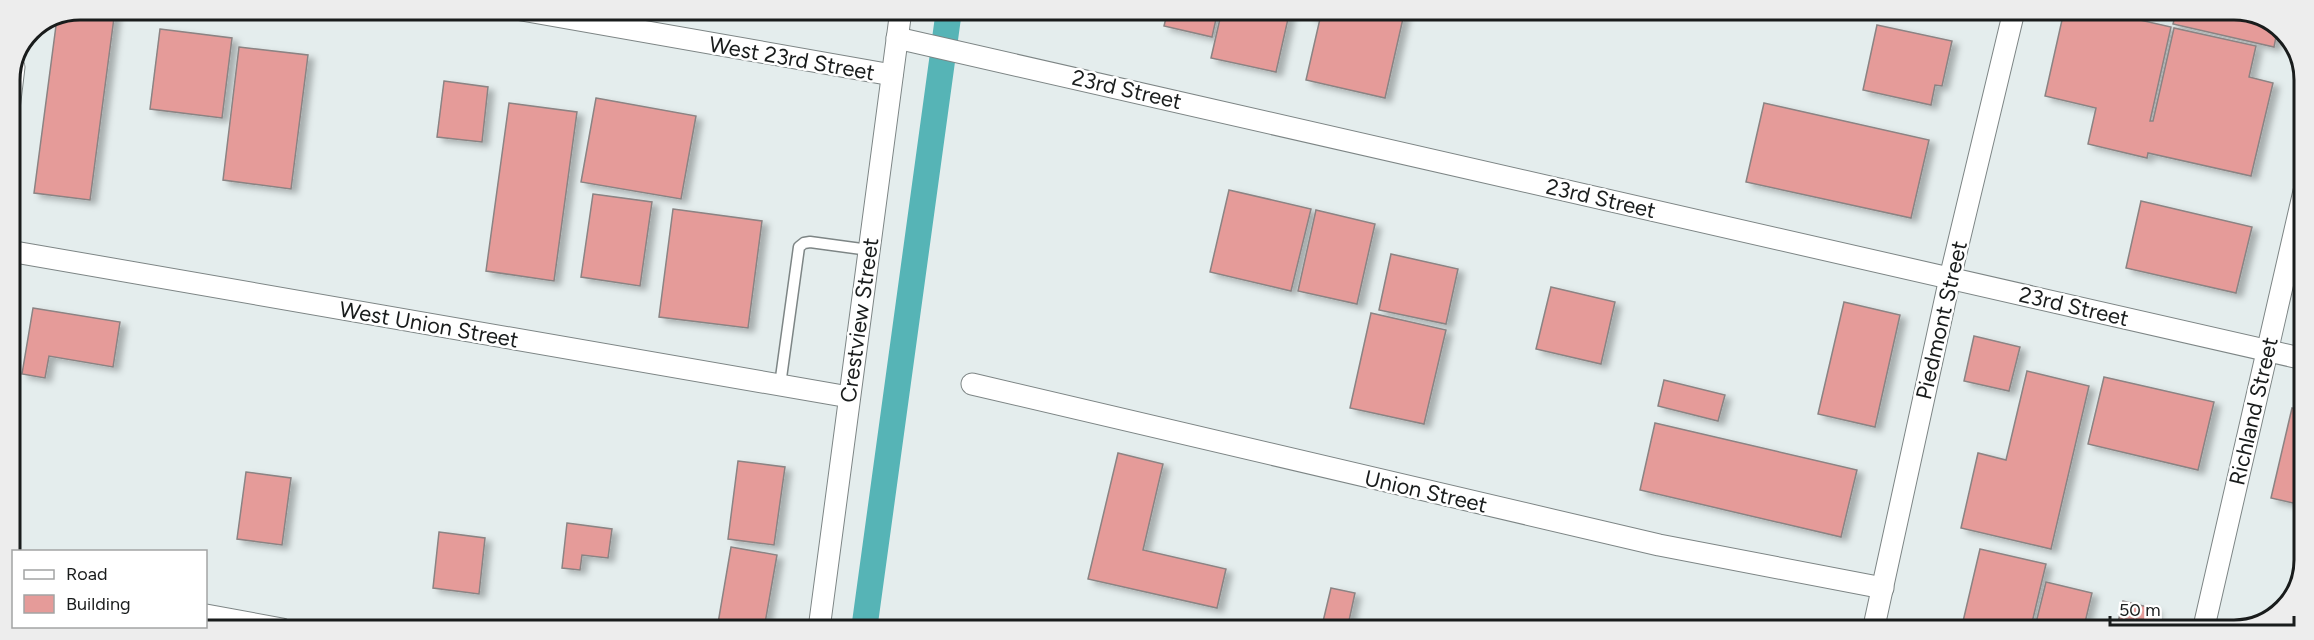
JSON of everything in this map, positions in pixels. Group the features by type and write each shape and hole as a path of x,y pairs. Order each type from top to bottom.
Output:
{"street":[{"name":"West 23rd Street","path":"579,20 892,75"},
{"name":"Crestview Street","path":"820,620 900,20"},
{"name":"Piedmont Street","path":"1876,620 1950,278 2012,20"},
{"name":"23rd Street","path":"897,38 2294,357"},
{"name":"Richland Street","path":"2206,620 2294,234"},
{"name":"West Union Street","path":"20,253 849,397"},
{"name":"Union Street","path":"972,384 1659,545 1883,588"},
{"path":"207,615 233,620"}],"lane":[{"path":"780,385 798,247 810,242 868,250"}],"building":[{"path":"80,20 114,20 90,200 34,193 56,24"},
{"path":"1166,20 1216,20 1212,37 1164,26"},
{"path":"1220,20 1288,20 1276,72 1211,58"},
{"path":"1320,20 1403,20 1385,98 1306,80"},
{"path":"2062,20 2140,20 2171,27 2150,121 2153,121 2174,28 2256,46 2249,77 2273,83 2251,176 2148,153 2147,158 2088,144 2096,108 2045,96"},
{"path":"2174,20 2242,20 2257,24 2276,36 2274,47 2173,24"},
{"path":"1877,25 1952,41 1942,86 1935,85 1931,105 1863,90"},
{"path":"160,29 232,38 222,118 150,109"},
{"path":"239,47 308,55 291,189 223,180"},
{"path":"444,81 488,87 482,142 437,137"},
{"path":"596,98 696,116 681,199 581,182"},
{"path":"509,103 577,112 554,281 486,271"},
{"path":"1764,103 1929,140 1911,218 1746,182"},
{"path":"1229,190 1311,209 1291,291 1210,272"},
{"path":"593,194 652,202 640,286 581,277"},
{"path":"2141,201 2252,227 2236,293 2126,268"},
{"path":"673,209 762,221 748,328 659,317"},
{"path":"1316,210 1375,224 1357,304 1298,291"},
{"path":"1391,254 1458,269 1446,324 1379,310"},
{"path":"1551,287 1615,302 1601,364 1536,349"},
{"path":"1844,302 1900,315 1875,427 1818,414"},
{"path":"33,308 120,322 113,367 49,356 45,378 22,374"},
{"path":"1371,313 1446,330 1424,424 1350,408"},
{"path":"1974,336 2020,347 2009,391 1964,381"},
{"path":"2027,371 2089,386 2051,549 1961,528 1978,453 2006,460"},
{"path":"2104,377 2214,402 2198,470 2088,444"},
{"path":"1664,380 1725,395 1718,421 1658,406"},
{"path":"2292,408 2294,409 2294,503 2271,498"},
{"path":"1655,423 1857,470 1841,537 1640,490"},
{"path":"1118,453 1163,464 1143,550 1226,569 1217,608 1088,579"},
{"path":"738,461 785,467 774,545 728,539"},
{"path":"246,472 291,478 282,545 237,539"},
{"path":"567,523 612,529 608,558 582,555 580,570 562,568"},
{"path":"439,532 485,538 479,594 433,588"},
{"path":"731,547 777,555 766,620 719,620"},
{"path":"1980,549 2046,564 2033,620 1963,620"},
{"path":"2046,582 2092,593 2086,620 2037,620"},
{"path":"1331,588 1355,593 1349,620 1323,620"},
{"path":"2123,601 2156,609 2154,620 2119,620"}],"waterway":[{"path":"865,620 948,20"}]}
